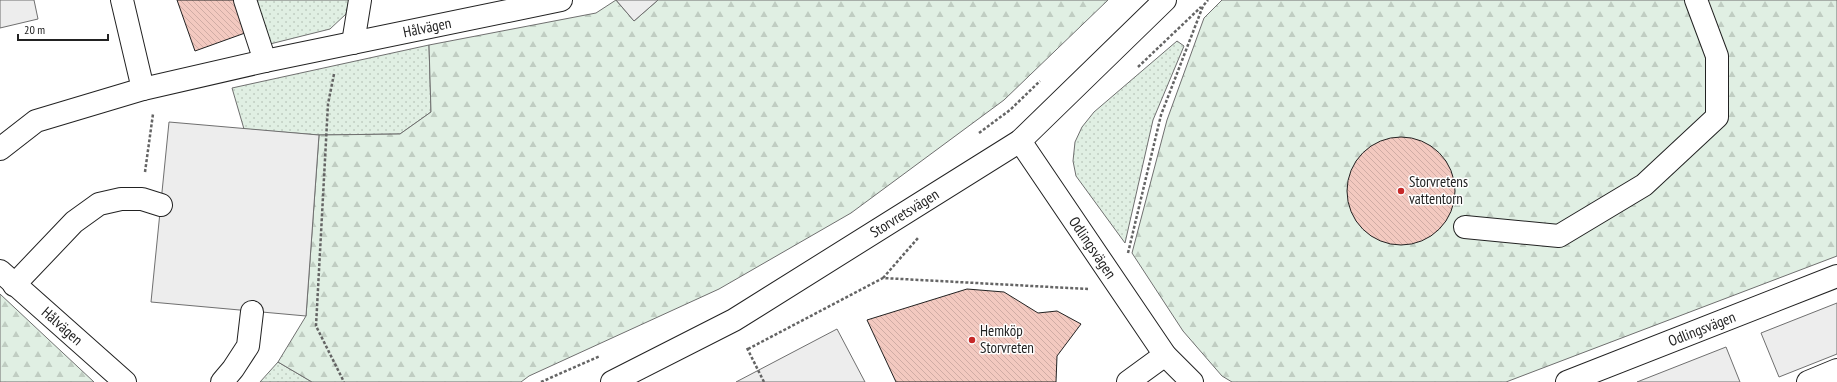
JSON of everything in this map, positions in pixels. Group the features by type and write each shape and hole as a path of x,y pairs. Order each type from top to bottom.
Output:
{"street":[{"path":"122,0 150,88"},
{"path":"245,0 265,61"},
{"path":"346,44 360,0"},
{"name":"Hålvägen","path":"0,149 36,121 150,88 346,44 502,6 561,0"},
{"name":"Storvretsvägen","path":"615,381 734,320 1020,141 1165,0"},
{"path":"1465,227 1559,236 1644,185 1717,117 1717,56 1696,0"},
{"name":"Odlingsvägen","path":"1020,141 1165,355 1192,382"},
{"path":"7,278 74,222 99,204 121,199 151,202"},
{"name":"Odlingsvägen","path":"1567,382 1837,276"},
{"name":"Hålvägen","path":"7,278 125,382"},
{"path":"222,382 233,369 248,346 252,312"},
{"path":"1128,382 1165,355"},
{"path":"1808,382 1837,370"}],"path":[{"path":"748,349 883,278 1121,290 1129,247 1161,115 1203,6 1208,0"},
{"path":"344,382 316,326 328,104 346,44"},
{"path":"978,133 1010,110 1044,77"},
{"path":"150,88 151,202"},
{"path":"541,382 607,353"}],"green space":[{"path":"256,0 349,0 346,14 330,29 270,44"},
{"path":"616,0 634,21 658,0 1108,0 1004,100 851,213 719,289 529,376 521,382 312,382 278,362 306,316 319,135 400,134 431,112 429,45 596,13"},
{"path":"1222,0 1837,0 1837,256 1506,382 1232,382 1222,376 1183,331 1132,253 1167,120 1204,18"},
{"path":"1177,41 1184,46 1153,120 1125,243 1076,176 1073,161 1075,142 1082,127 1094,112"},
{"path":"429,45 431,112 400,134 319,135 244,129 232,88"},
{"path":"0,294 94,382 0,382"},
{"path":"278,362 312,382 260,382"}],"shaded area":[{"path":"0,0 34,0 38,19 0,28"},
{"path":"616,0 658,0 634,21"},
{"path":"169,122 319,135 306,316 151,302"},
{"path":"1837,303 1837,354 1779,377 1761,333"},
{"path":"837,329 865,382 736,382"},
{"path":"1726,347 1740,382 1637,382"}],"building":[{"path":"177,0 234,0 245,33 195,51"},
{"name":"Storvretens vattentorn","path":"1401,137 1422,141 1439,153 1451,170 1455,191 1451,212 1439,229 1422,241 1401,245 1380,241 1363,229 1351,212 1347,191 1351,170 1363,153 1380,141"},
{"name":"Hemköp Storvreten","path":"967,289 1004,292 1038,313 1057,311 1081,324 1057,356 1056,382 896,382 867,320"}],"place":[{"name":"Storvretens vattentorn","path":"1401,191"},
{"name":"Hemköp Storvreten","path":"972,340"}]}
